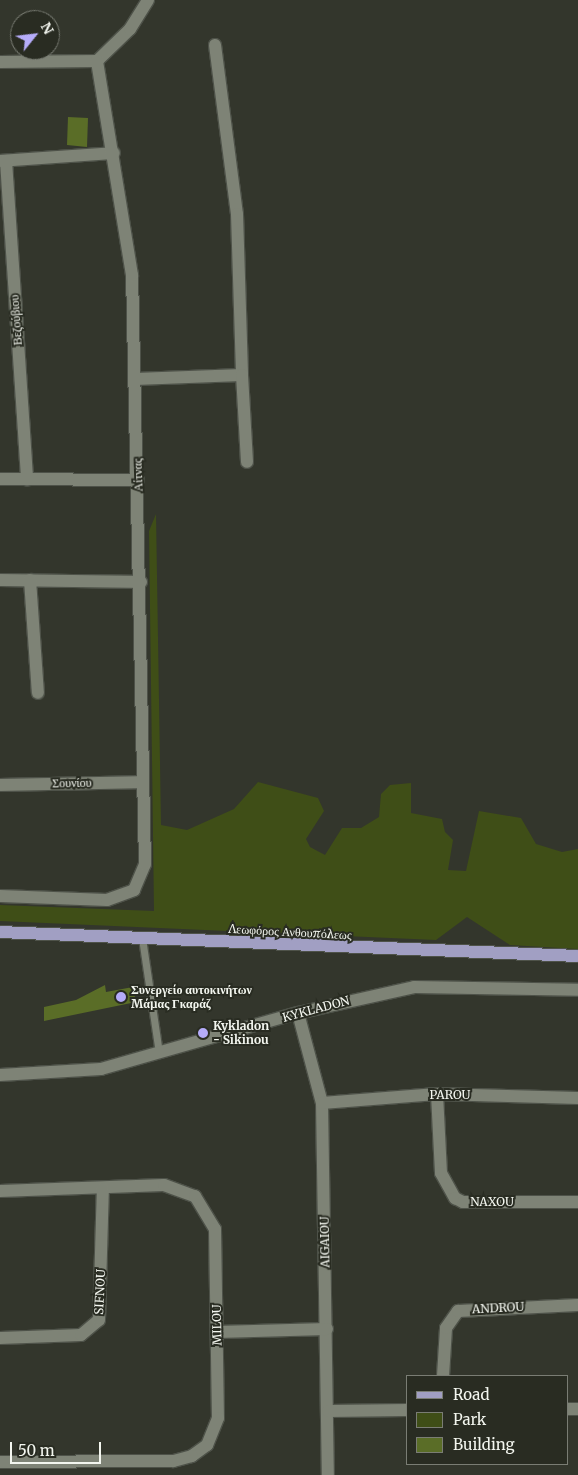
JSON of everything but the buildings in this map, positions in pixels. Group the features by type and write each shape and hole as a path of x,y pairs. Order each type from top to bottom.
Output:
{"main road":[{"name":"Λεωφόρος Ανθουπόλεως","path":"0,932 578,956"}],"street":[{"path":"0,62 97,62 130,29 148,0"},
{"path":"215,45 237,214 247,462"},
{"name":"Αίτνας","path":"0,896 107,900 134,890 145,864 141,582 132,275 114,153 97,62"},
{"path":"3,161 114,153"},
{"name":"Βεζούβιου","path":"3,161 27,479"},
{"path":"135,379 242,374"},
{"path":"0,479 138,480"},
{"path":"0,580 141,582"},
{"path":"30,580 38,693"},
{"name":"Σουνίου","path":"0,785 143,782"},
{"name":"KYKLADON","path":"0,1075 60,1074 160,1054 298,1013 414,987 578,990"},
{"name":"AIGAIOU","path":"298,1013 322,1103 328,1475"},
{"name":"PAROU","path":"322,1103 437,1094 578,1098"},
{"name":"NAXOU","path":"437,1094 440,1174 455,1198 463,1202 578,1202"},
{"name":"MILOU","path":"0,1191 183,1188 207,1210 215,1229 218,1418 207,1445 192,1456 173,1461 0,1462"},
{"name":"SIFNOU","path":"0,1338 81,1335 99,1320 104,1189"},
{"name":"ANDROU","path":"443,1375 446,1328 458,1311 578,1305"},
{"path":"217,1332 327,1330"},
{"path":"328,1411 406,1410"}],"lane":[{"path":"142,938 160,1054"}],"green space":[{"path":"156,514 161,825 187,830 234,809 258,782 318,798 324,811 306,839 310,847 325,855 342,828 361,828 379,817 381,794 390,785 411,783 411,813 442,819 445,832 453,840 448,870 466,871 479,811 521,818 536,844 562,852 578,849 578,949 510,945 467,917 436,940 0,921 0,905 154,911 149,531"}],"place":[{"name":"Συνεργείο αυτοκινήτων Μάμας Γκαράζ","path":"121,997"},
{"name":"Kykladon - Sikinou","path":"203,1033"}]}
